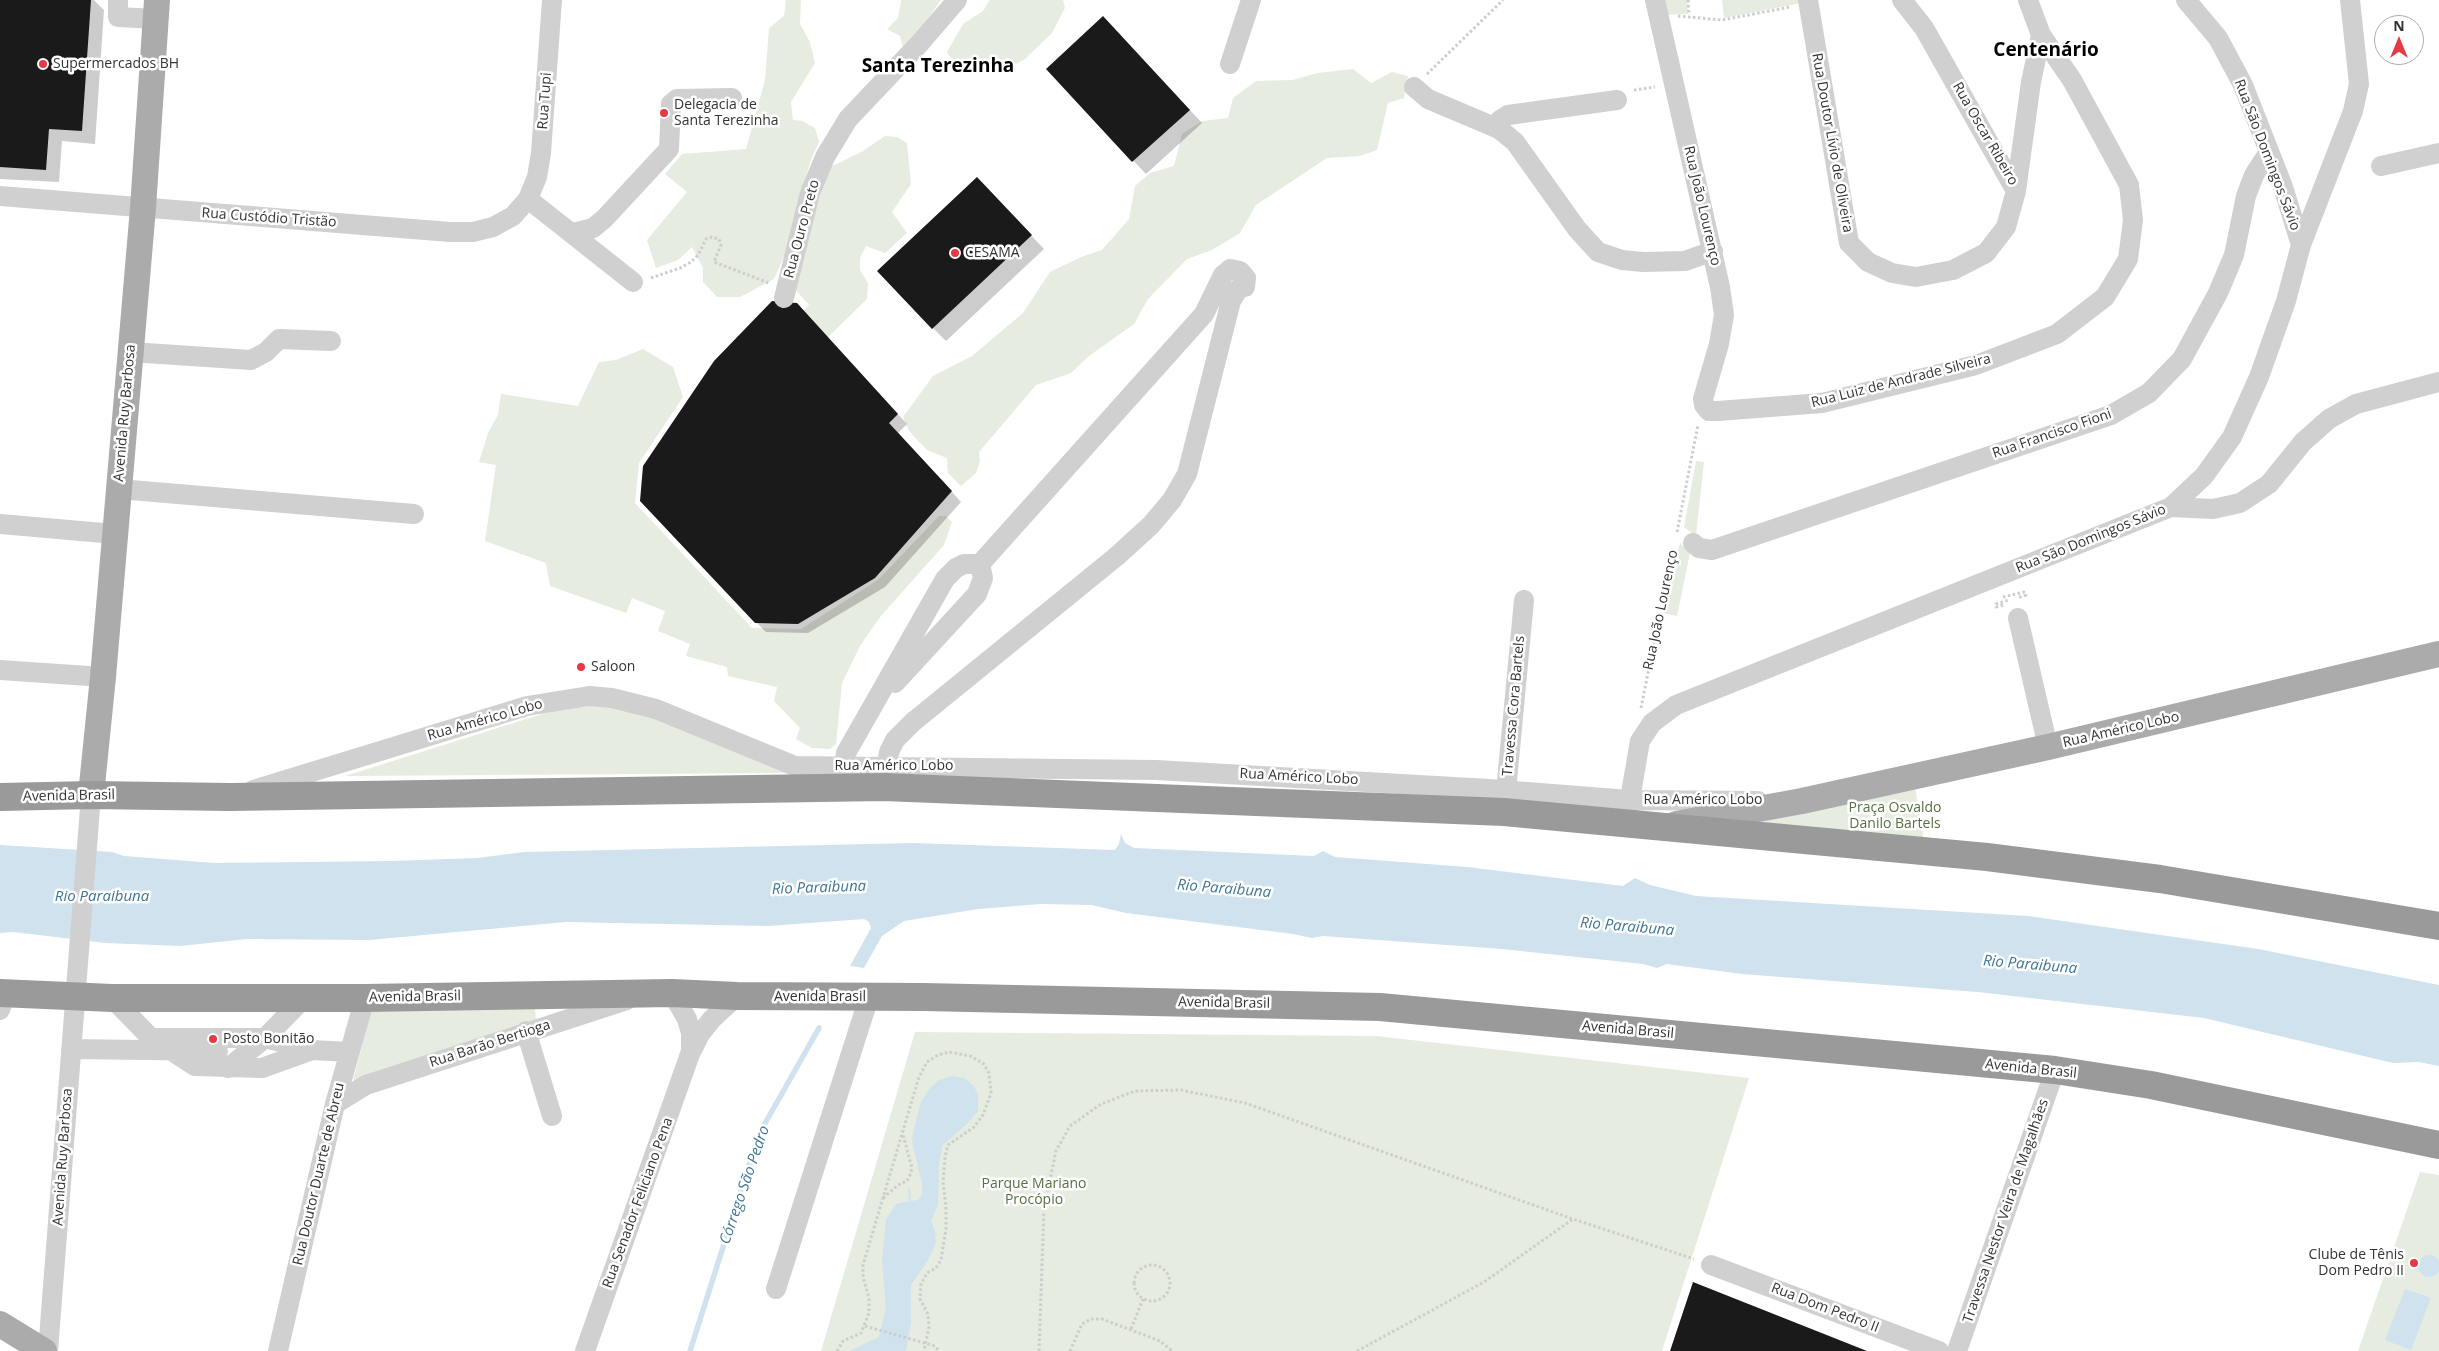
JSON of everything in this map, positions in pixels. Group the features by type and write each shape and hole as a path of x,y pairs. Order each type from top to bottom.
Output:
{"highway":[{"name":"Avenida Brasil","path":"0,797 91,795 230,797 845,780 885,776 1505,801 1628,811 1667,825 2150,877 2439,926"},
{"name":"Avenida Brasil","path":"2,999 76,996 112,998 365,998 661,993 738,996 1380,1007 2055,1070 2151,1086 2439,1145"}],"main road":[{"name":"Avenida Ruy Barbosa","path":"91,795 104,677 143,208 156,10"},
{"name":"Rua Américo Lobo","path":"1667,825 1802,801 2048,747 2439,654"},
{"path":"0,1324 46,1351"}],"street":[{"path":"118,0 118,17 156,10"},
{"name":"Rua Tupi","path":"528,199 537,176 541,153 552,0"},
{"name":"Rua Ouro Preto","path":"785,294 810,193 825,157 848,119 920,43 957,0"},
{"path":"1230,64 1251,0"},
{"name":"Rua João Lourenço","path":"1655,0 1713,250 1724,315 1719,344 1703,398 1705,413"},
{"name":"Rua Oscar Ribeiro","path":"1902,0 1924,28 2016,191"},
{"name":"Rua Luiz de Andrade Silveira","path":"1705,413 1822,403 1976,365 2057,334 2104,297 2128,258 2133,220 2129,185 2076,88 2041,35 2028,0"},
{"name":"Rua São Domingos Sávio","path":"1645,720 1701,694 2171,507 2204,476 2232,437 2259,377 2286,300 2300,245 2269,152 2243,85 2218,38 2186,0"},
{"path":"2300,245 2353,111 2359,84 2350,0"},
{"name":"Rua Doutor Lívio de Oliveira","path":"1808,2 1849,243 1868,262 1892,273 1916,277 1954,270 1986,253 2006,227 2016,191"},
{"name":"Rua Oscar Ribeiro","path":"2016,191 2031,82 2041,35"},
{"path":"1414,87 1428,99 1499,128 1514,142 1577,229 1598,252 1622,260 1643,262 1685,261 1713,250"},
{"path":"573,233 593,228 604,219 669,149 671,104 677,99 732,98"},
{"path":"1499,128 1500,120 1508,115 1617,100"},
{"name":"Rua Francisco Fioni","path":"1692,543 1705,550 1712,550 2111,415 2149,393 2182,359 2218,293 2234,255 2246,196 2254,175 2269,152"},
{"path":"2381,166 2439,153"},
{"name":"Rua Custódio Tristão","path":"0,196 450,232 473,232 493,228 513,216 528,199"},
{"path":"528,199 633,282"},
{"path":"845,780 846,753 945,580 956,568 964,564 980,564 1204,314 1223,275 1230,269 1240,271 1246,278 1245,287 1239,288 1230,301 1187,474 1172,500 1151,525 1117,556 912,722 896,740 885,776"},
{"path":"131,352 251,360 266,352 279,339 332,340"},
{"path":"2171,507 2212,509 2240,503 2268,484 2303,442 2329,419 2356,404 2439,382"},
{"path":"119,489 414,514"},
{"path":"0,524 115,534"},
{"path":"873,707 973,600 982,578 980,564"},
{"name":"Travessa Cora Bartels","path":"1505,801 1524,600"},
{"path":"2022,610 2048,747"},
{"path":"0,670 104,677"},
{"name":"Rua Américo Lobo","path":"230,797 527,706 589,696 612,698 656,709 794,766 845,780"},
{"path":"1628,811 1645,720"},
{"name":"Avenida Ruy Barbosa","path":"46,1351 79,964 91,795"},
{"name":"Rua Américo Lobo","path":"1628,811 1802,801"},
{"path":"2410,920 2439,917"},
{"name":"Rua Barão Bertioga","path":"335,1104 366,1084 526,1031 661,993"},
{"name":"Rua Senador Feliciano Pena","path":"661,993 687,1019 691,1033 690,1054"},
{"name":"Rua Senador Feliciano Pena","path":"585,1351 690,1054 700,1034 712,1018 738,996"},
{"path":"776,1288 869,997"},
{"path":"112,998 151,1038 195,1066 262,1068 312,1050"},
{"path":"228,1068 265,1038 304,998"},
{"name":"Rua Doutor Duarte de Abreu","path":"278,1351 335,1104 365,998"},
{"path":"526,1031 552,1116"},
{"path":"151,1038 265,1038 312,1050"},
{"path":"71,1049 174,1052 312,1050 350,1052"},
{"name":"Travessa Nestor Veira de Magalhães","path":"1957,1351 2055,1070"},
{"name":"Rua Dom Pedro II","path":"1711,1265 1939,1351"}],"path":[{"path":"1414,87 1503,0"},
{"path":"1688,0 1689,16"},
{"path":"1671,16 1722,20 1808,2"},
{"path":"1617,100 1616,93 1675,84"},
{"path":"633,282 680,268 698,255 706,239 712,237 719,239 721,245 714,262 785,294"},
{"name":"Rua João Lourenço","path":"1645,720 1705,413"},
{"path":"2001,593 2023,587"},
{"path":"1994,599 2024,592 2026,596 1996,604 1996,607 2022,610"},
{"path":"836,1351 843,1341 861,1333 869,1314 869,1298 862,1277 862,1265 919,1077 928,1062 938,1055 949,1052 970,1056 983,1063 989,1073 991,1094 983,1115 974,1127 948,1145 944,1157 943,1182 946,1229 941,1260 936,1268 927,1273 921,1284 920,1299 928,1314 929,1327 924,1351"},
{"path":"1039,1351 1044,1209 1056,1152 1070,1126 1101,1104 1135,1091 1181,1090 1245,1103 1574,1219 1711,1265"},
{"path":"881,1201 890,1191 907,1181 910,1175 912,1168 905,1149 902,1132"},
{"path":"1357,1351 1484,1282 1574,1219"},
{"path":"1154,1265 1164,1270 1170,1279 1165,1295 1156,1300 1143,1299 1135,1290 1135,1278 1142,1268 1154,1265"},
{"path":"1131,1329 1143,1299"},
{"path":"1070,1351 1077,1331 1082,1324 1091,1319 1102,1319 1131,1329 1160,1341 1170,1347 1172,1351"},
{"path":"865,1326 935,1346 939,1351"}],"green space":[{"path":"786,0 801,0 800,24 810,42 815,63 791,102 793,120 803,121 815,128 819,142 810,162 789,245 774,279 740,297 717,297 703,282 703,268 692,247 678,260 656,268 647,240 687,192 665,174 682,154 746,149 765,80 769,28 784,16"},
{"path":"901,0 941,0 904,51 900,36 887,29 898,18"},
{"path":"990,0 1063,0 1065,8 1052,33 1025,59 1005,70 956,67 947,52 963,24 983,11"},
{"path":"1663,0 1687,0 1688,14 1664,15"},
{"path":"1722,0 1800,0 1801,3 1724,18"},
{"path":"1353,69 1371,83 1392,72 1408,76 1404,98 1388,103 1377,150 1360,156 1327,158 1256,205 1240,233 1212,250 1187,259 1148,299 1134,324 1089,356 1071,373 1036,385 979,452 980,461 976,473 961,486 948,473 947,458 927,450 909,431 903,417 933,376 972,356 1023,313 1050,272 1081,257 1102,250 1129,219 1135,186 1150,173 1174,166 1182,134 1202,121 1228,118 1233,98 1256,81 1293,80 1317,73"},
{"path":"885,136 897,137 907,143 911,184 892,212 907,233 885,253 866,246 860,258 860,270 868,283 867,299 815,350 792,321 809,305 793,287 807,224 828,166 837,164 863,151"},
{"path":"643,349 673,367 683,397 639,463 635,503 752,628 801,629 878,580 939,516 946,516 952,522 944,545 880,617 860,646 842,683 836,744 830,749 812,748 796,739 800,728 774,701 777,687 728,676 727,667 686,656 690,644 658,631 665,611 632,598 626,613 550,586 546,563 485,541 496,465 479,462 488,433 498,415 501,394 578,406 599,362 616,360"},
{"path":"1696,461 1704,462 1696,536 1684,527"},
{"path":"1680,543 1690,553 1677,616 1663,613"},
{"path":"597,705 645,713 796,773 345,776 552,711"},
{"name":"Praça Osvaldo Danilo Bartels","path":"1915,786 1924,842 1747,825"},
{"path":"535,1008 536,1022 353,1081 371,1010"},
{"name":"Parque Mariano Procópio","path":"915,1032 1376,1036 1749,1078 1662,1351 821,1351"},
{"name":"Clube de Tênis Dom Pedro II","path":"2420,1172 2439,1175 2439,1351 2358,1351"}],"water":[{"name":"Rio Paraibuna","path":"1121,834 1125,843 1134,848 1314,856 1323,851 1335,857 1467,867 1623,886 1635,878 1650,885 1696,896 2028,916 2258,949 2439,985 2439,1066 2419,1062 2393,1063 2204,1018 1978,992 1742,974 1667,964 1657,968 1643,964 1502,949 1323,936 1312,938 1126,913 1092,905 1041,904 978,909 904,921 882,936 864,968 850,966 871,928 869,922 864,919 768,926 566,922 369,940 247,939 180,946 106,943 13,932 0,933 0,845 112,852 124,856 214,863 392,861 477,858 525,852 912,843 1115,850 1119,844"},
{"path":"952,1076 964,1078 973,1085 978,1094 978,1111 968,1123 942,1146 939,1167 938,1205 931,1221 935,1231 936,1243 928,1260 911,1285 911,1323 906,1351 849,1351 879,1337 886,1308 882,1261 886,1220 896,1204 909,1201 908,1188 910,1188 911,1201 918,1200 922,1194 922,1184 912,1142 913,1133 921,1102 930,1088 939,1080"},
{"path":"2429,1255 2437,1258 2440,1266 2437,1274 2429,1277 2421,1274 2418,1266 2421,1258"},
{"path":"2405,1289 2431,1298 2411,1350 2385,1340"}],"building":[{"name":"Supermercados BH","path":"0,0 91,0 82,131 49,129 46,170 0,167"},
{"path":"1103,16 1190,110 1132,162 1046,69"},
{"name":"CESAMA","path":"977,177 1032,235 932,329 877,271"},
{"path":"772,301 797,303 898,414 889,423 952,491 875,578 798,624 755,623 640,501 643,466 714,361"},
{"path":"1693,1282 1867,1351 1670,1351"}],"waterway":[{"name":"Córrego São Pedro","path":"690,1351 759,1134 819,1028"}],"place":[{"name":"Supermercados BH","path":"43,64"},
{"name":"Delegacia de Santa Terezinha","path":"664,113"},
{"name":"CESAMA","path":"955,253"},
{"name":"Saloon","path":"581,667"},
{"name":"Posto Bonitão","path":"213,1039"},
{"name":"Clube de Tênis Dom Pedro II","path":"2414,1263"}],"district":[{"name":"Centenário","path":"2046,51"},
{"name":"Santa Terezinha","path":"938,67"}]}
